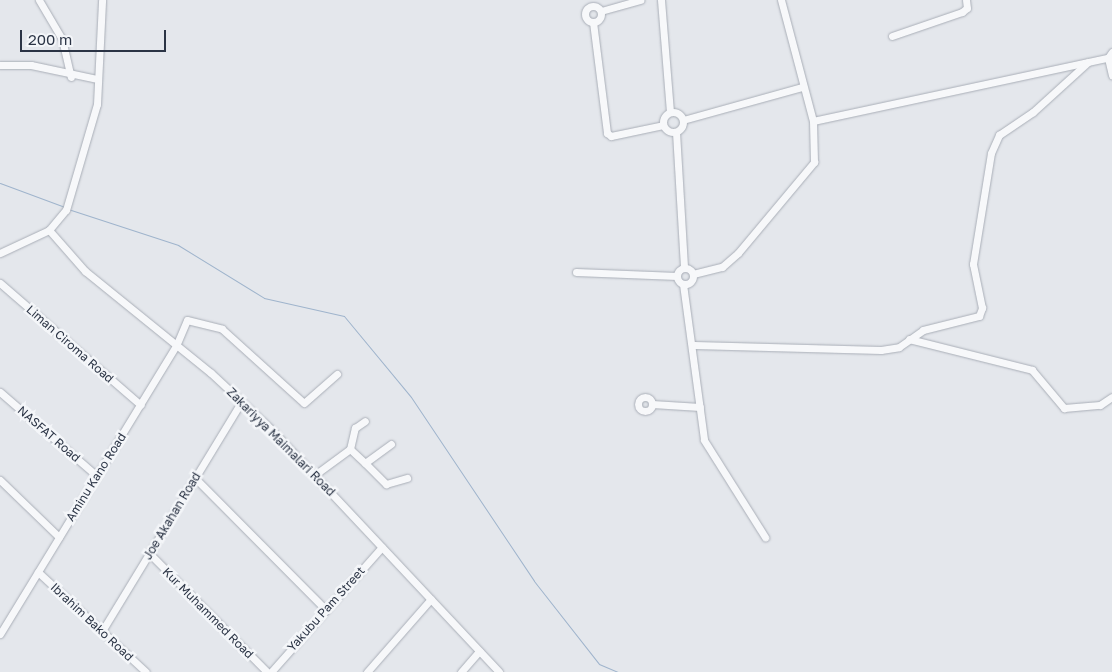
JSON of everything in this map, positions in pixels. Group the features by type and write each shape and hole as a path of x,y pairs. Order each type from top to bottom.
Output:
{"street":[{"path":"40,0 62,39 71,77"},
{"path":"0,253 49,230 66,210 97,104 102,0"},
{"path":"593,22 601,12 640,0"},
{"path":"661,0 670,112 663,125"},
{"path":"684,268 693,274 722,268 738,254 801,181 814,162 813,120 802,87 781,0"},
{"path":"892,36 962,12 967,8 966,0"},
{"path":"601,12 588,3 586,16 593,22 607,133 611,136 663,125 676,132"},
{"path":"813,120 1088,62 1110,55 1112,76"},
{"path":"694,345 881,350 909,339 924,330 979,316 974,257 991,153 999,135 1033,112 1088,62"},
{"path":"1,63 31,65 71,77 97,80"},
{"path":"677,276 684,268 676,132 683,120 802,87"},
{"path":"670,112 683,120"},
{"name":"Zakariyya Maimalari Road","path":"49,230 78,265 241,402 316,474 499,672"},
{"path":"576,272 677,276"},
{"path":"683,284 692,281 693,274"},
{"path":"677,276 683,284 694,345 700,407 707,449 765,537"},
{"name":"Liman Ciroma Road","path":"0,283 141,405"},
{"name":"Aminu Kano Road","path":"0,634 141,405 176,346 189,319 222,329 304,403 337,374"},
{"path":"909,339 1032,370 1064,408 1100,404 1112,397"},
{"name":"NASFAT Road","path":"1,396 97,476"},
{"name":"Joe Akahan Road","path":"102,631 241,402"},
{"path":"652,404 700,407"},
{"path":"316,474 350,449 355,428 365,421"},
{"path":"365,463 391,444"},
{"path":"350,449 386,484 407,478"},
{"path":"195,478 326,610"},
{"path":"0,480 60,537"},
{"name":"Yakubu Pam Street","path":"269,672 382,547"},
{"name":"Kur Muhammed Road","path":"150,553 269,672"},
{"name":"Ibrahim Bako Road","path":"38,572 146,672"},
{"path":"367,672 431,599"},
{"path":"461,672 479,651"}],"waterway":[{"path":"0,183 65,207"},
{"path":"68,209 178,245 264,298 344,316 411,397 534,581 599,664 618,672"}]}
